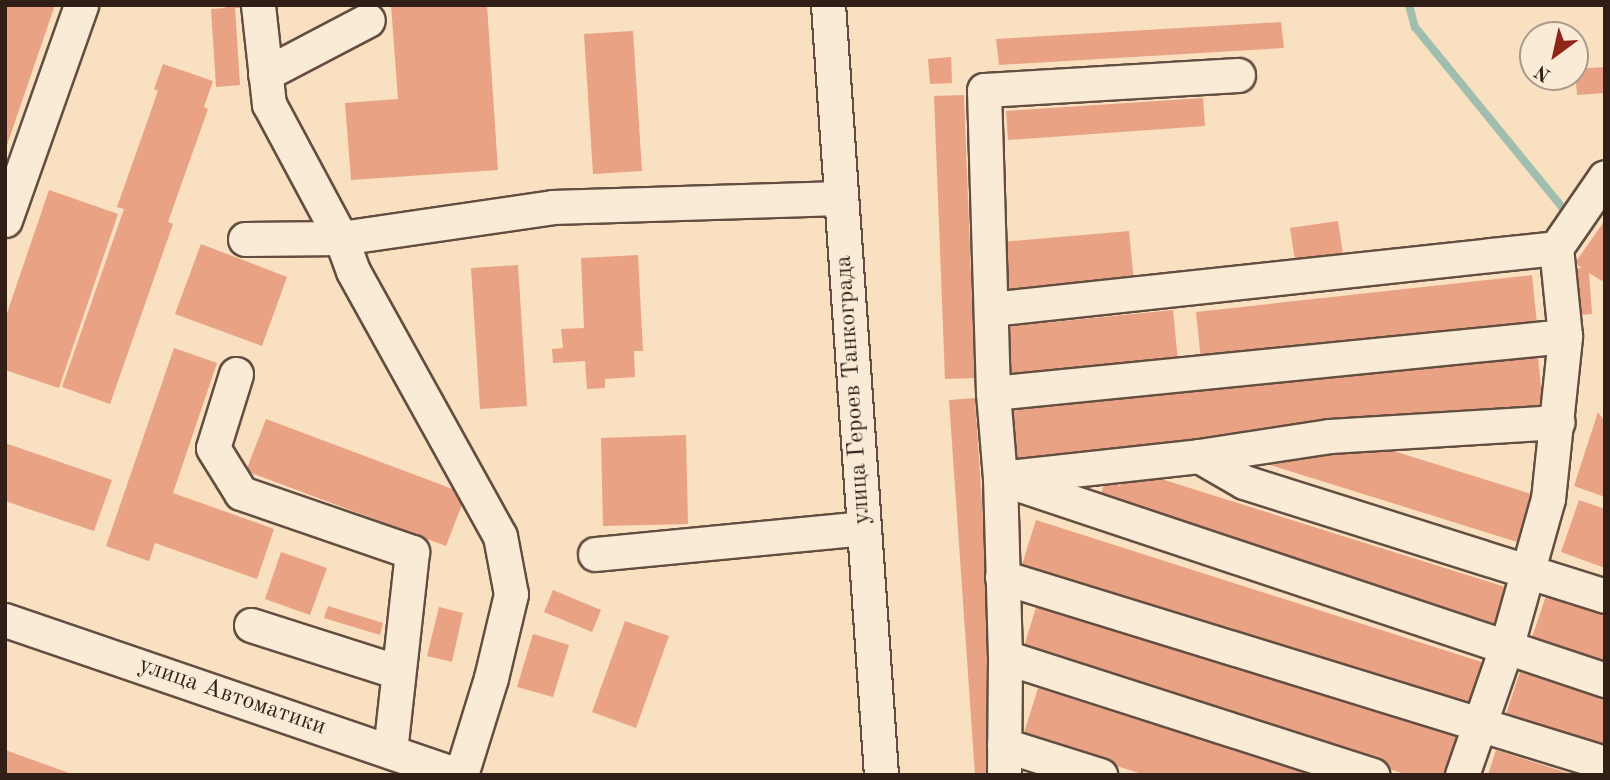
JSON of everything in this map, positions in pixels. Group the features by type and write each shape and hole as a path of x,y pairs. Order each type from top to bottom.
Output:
{"street":[{"path":"5,220 81,5"},
{"path":"258,5 269,104 341,238 353,271 500,536 511,594 491,678 459,775"},
{"name":"улица Героев Танкограда","path":"828,5 881,775"},
{"path":"265,75 368,20"},
{"path":"1100,775 1004,760 1005,657 1000,478 993,393 984,90 1238,75"},
{"path":"1462,775 1506,648 1548,499 1565,336 1556,248 1605,177"},
{"path":"245,239 341,238 553,207 840,198"},
{"path":"991,309 1556,248"},
{"path":"993,393 1565,336"},
{"path":"236,374 213,448 242,493 411,552 390,751"},
{"path":"1000,478 1199,456 1330,436 1558,422"},
{"path":"1199,456 1244,482 1605,596"},
{"path":"1000,478 1605,680"},
{"path":"595,554 863,528"},
{"path":"1002,577 1605,763"},
{"name":"улица Автоматики","path":"5,620 459,775"},
{"path":"251,625 398,672"},
{"path":"1005,657 1372,775"}],"building":[{"path":"5,5 55,5 6,148 5,148"},
{"path":"224,5 246,5 246,8 235,8 240,85 216,87 211,9 225,8"},
{"path":"391,5 487,5 498,170 351,180 345,103 398,99"},
{"path":"1281,22 1284,48 999,65 996,39"},
{"path":"633,31 642,171 593,174 584,34"},
{"path":"951,57 952,83 930,84 928,59"},
{"path":"163,64 213,81 204,107 208,109 168,222 173,224 110,404 62,387 124,209 117,207 158,91 154,89"},
{"path":"1605,67 1605,93 1577,95 1577,91 1589,91 1589,68"},
{"path":"964,95 975,378 945,379 934,96"},
{"path":"1203,98 1205,126 1008,140 1006,111"},
{"path":"49,190 118,214 59,388 5,370 5,319"},
{"path":"1605,220 1605,277 1602,281 1589,273 1592,314 1568,316 1565,270 1582,268 1575,263"},
{"path":"1338,221 1345,267 1297,274 1290,228"},
{"path":"1129,231 1134,282 1006,294 1001,242"},
{"path":"201,244 287,277 262,346 175,314"},
{"path":"638,255 643,351 634,351 635,377 605,379 605,388 587,389 585,361 553,363 552,349 563,348 561,329 584,328 581,258"},
{"path":"518,265 527,406 480,409 471,268"},
{"path":"1532,275 1537,324 1201,361 1196,312"},
{"path":"1173,310 1178,361 1009,379 1003,327"},
{"path":"174,348 217,363 173,493 274,529 257,579 155,543 149,561 106,546"},
{"path":"1538,356 1543,407 1013,462 1008,411"},
{"path":"975,398 1000,775 975,775 949,400"},
{"path":"1598,412 1605,422 1605,497 1574,486"},
{"path":"266,419 466,494 446,546 246,471"},
{"path":"686,435 688,524 603,526 601,438"},
{"path":"1342,435 1541,497 1527,545 1267,464 1270,452"},
{"path":"5,443 112,480 94,531 5,501"},
{"path":"1126,468 1512,589 1497,635 1096,510 1105,481 1120,486"},
{"path":"1579,500 1605,509 1605,568 1561,552"},
{"path":"1036,520 1494,666 1479,714 1021,568"},
{"path":"281,552 327,568 310,615 265,599"},
{"path":"553,590 601,610 592,632 544,612"},
{"path":"1546,596 1605,616 1605,668 1530,643"},
{"path":"1037,604 1467,739 1455,775 1408,775 1022,653"},
{"path":"328,606 383,623 380,635 324,618"},
{"path":"439,607 463,613 452,662 427,656"},
{"path":"625,621 669,636 636,728 592,712"},
{"path":"533,634 569,645 553,697 517,687"},
{"path":"1520,672 1605,699 1605,753 1504,720"},
{"path":"1038,688 1308,775 1145,775 1023,736"},
{"path":"5,750 72,774 72,775 5,775"},
{"path":"1496,750 1571,774 1571,775 1488,775"}],"waterway":[{"path":"1409,5 1415,27 1569,216"}]}
